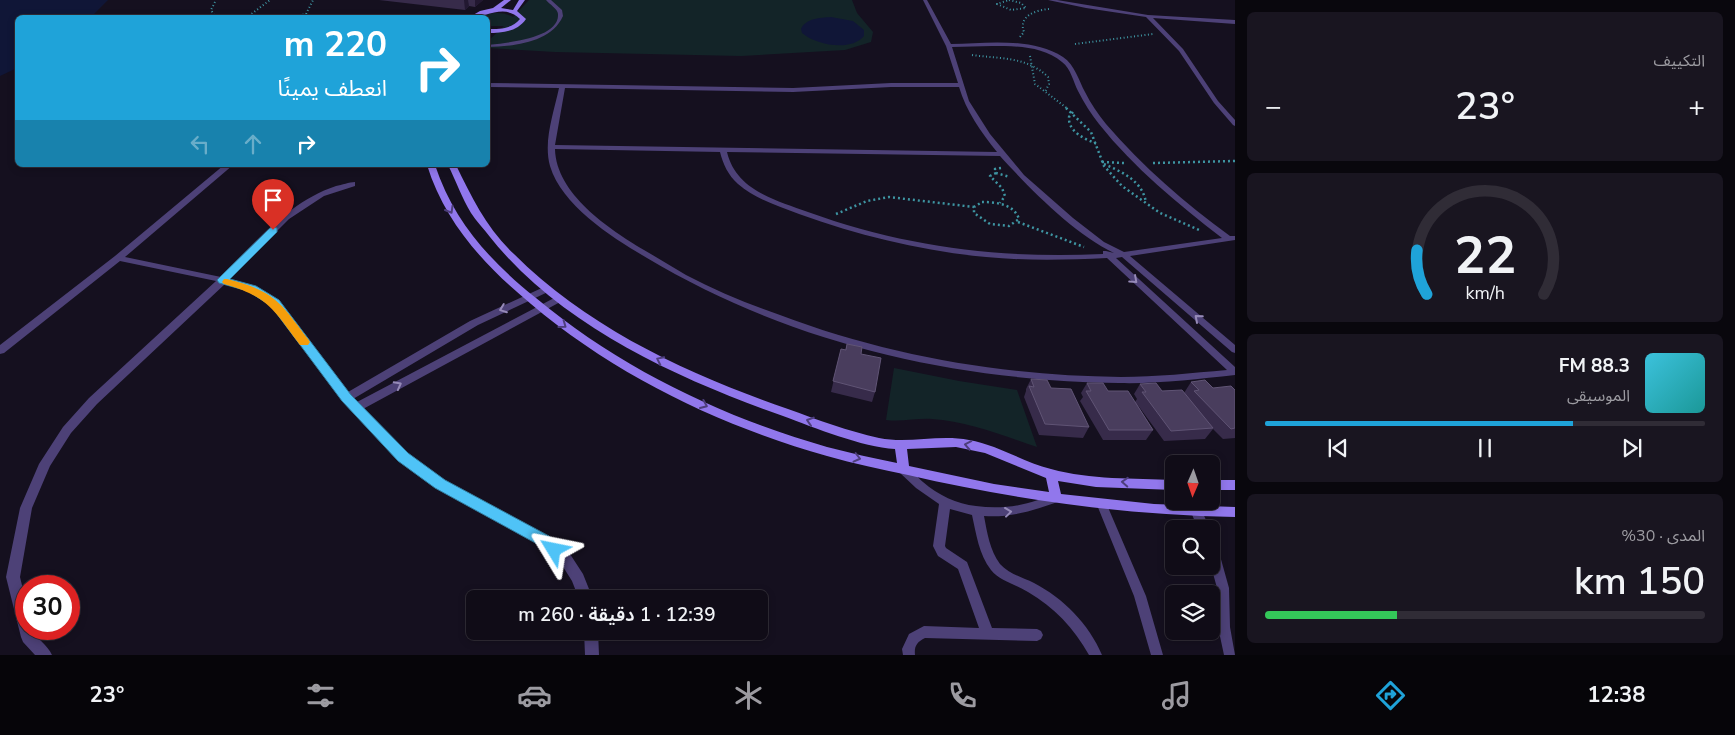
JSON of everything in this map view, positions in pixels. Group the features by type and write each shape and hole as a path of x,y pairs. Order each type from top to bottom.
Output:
{"street":[{"path":"494,10 508,0"},
{"path":"514,12 522,0"},
{"path":"476,15 494,10 514,12 522,16 523,19 520,24 497,31 490,30"},
{"path":"490,36 497,31"},
{"path":"0,350 118,258 227,167"},
{"path":"432,167 442,196 458,223 480,252 528,298 586,341 634,371 691,400 755,427 826,451 903,470 1005,491 1102,505 1197,512 1235,512"},
{"path":"453,167 463,192 479,218 500,244 547,289 602,328 642,351 703,381 763,406 877,442 901,446 942,442 969,445 996,453 1051,475 1080,480 1165,485"},
{"path":"15,585 13,577 26,508 45,464 67,430 93,401 223,280 286,218 302,205 321,194 352,184"},
{"path":"118,258 223,280 252,289 275,303 351,403 403,457 440,484 544,541 565,558 578,578 583,590"},
{"path":"351,403 486,317 547,289"},
{"path":"351,403 466,349 559,298"},
{"path":"452,337 466,349"},
{"path":"901,446 903,470"},
{"path":"1051,475 1056,498"},
{"path":"1220,485 1235,485"},
{"path":"31,640 45,655"},
{"path":"591,640 592,655"}],"lane":[{"path":"490,46 529,40 556,27 561,16 560,11 548,0"},
{"path":"925,0 949,46 960,85 975,117 1002,154 1044,197 1101,244 1124,255 1235,350"},
{"path":"1050,0 1148,16 1235,22"},
{"path":"1148,16 1181,50 1216,102 1235,124"},
{"path":"949,46 1023,47 1046,52 1061,59 1071,68 1078,86 1095,114 1138,164 1222,233 1232,238"},
{"path":"490,85 793,90 891,85 960,85"},
{"path":"562,86 552,147 553,164 562,183 576,201 621,239 680,275 727,298 820,333 926,360 990,370 1055,377 1118,380 1179,378 1235,372"},
{"path":"552,147 1002,154"},
{"path":"723,150 724,161 730,173 742,185 772,201 814,218 893,242 980,255 1031,258 1124,255 1232,238"},
{"path":"1101,244 1108,256 1235,372"},
{"path":"903,470 926,492 945,503 977,512 998,513 1020,510 1056,498"},
{"path":"945,503 939,546 942,552 963,566 988,634"},
{"path":"1102,505 1140,596 1157,655"},
{"path":"977,512 988,552 994,564 1004,574 1018,583 1032,587 1070,615 1096,655"},
{"path":"1197,512 1200,520"},
{"path":"1219,575 1223,588 1224,627 1230,655"},
{"path":"909,655 908,649 913,638 924,632 1037,635"}],"path":[{"path":"250,15 270,0"},
{"path":"306,14 313,0"},
{"path":"1014,10 1024,9 1025,6 1013,1 997,3 1001,7 1030,14"},
{"path":"214,15 210,10 215,2"},
{"path":"1018,38 1024,32 1023,22 1035,10 1055,9 1064,7 1067,4"},
{"path":"302,15 310,15"},
{"path":"1075,44 1149,34 1166,34"},
{"path":"1030,52 1032,79 1035,84 1073,112 1090,129 1098,145 1102,163 1114,179 1146,204 1193,229 1203,232 1222,233"},
{"path":"1073,112 1068,117 1071,128 1077,134 1098,145"},
{"path":"1102,163 1138,164 1235,161"},
{"path":"1102,163 1124,174 1139,185 1144,192 1146,204"},
{"path":"996,172 991,174 990,178 1004,192 1000,203"},
{"path":"814,218 834,215 867,200 902,198 974,207 987,202 1000,203 1019,215 1018,222"},
{"path":"974,207 974,213 977,216 992,224 1010,226 1018,222 1108,256"}],"shaded area":[{"path":"529,0 852,0 857,13 873,32 871,42 845,50 741,56 555,52 490,48 490,39 504,26 490,26 490,15 485,15 496,13 513,17"},
{"path":"894,368 1017,390 1037,447 985,430 945,420 886,420"}],"water":[{"path":"0,0 108,0 93,15 15,15 15,69 0,76"},
{"path":"831,17 853,21 864,30 864,36 851,44 833,45 816,41 802,33 801,29 806,23 818,18"}],"building":[{"path":"847,344 862,347 861,354 881,358 875,392 833,381 841,349 846,350"},
{"path":"1031,379 1047,380 1051,388 1071,389 1089,427 1045,424 1029,386 1034,387"},
{"path":"1205,380 1213,388 1231,386 1235,390 1235,428 1231,429 1194,391 1199,390 1191,382"},
{"path":"1087,383 1103,383 1108,391 1128,391 1153,430 1109,430 1086,391 1091,391"},
{"path":"1156,383 1162,391 1182,390 1213,428 1171,431 1142,392 1146,392 1140,384"}],"slow traffic":[{"path":"227,282 252,289 275,303 304,342"}],"route":[{"path":"273,230 223,280 252,289 275,303 346,398 403,457 440,484 544,541 554,550"}]}
